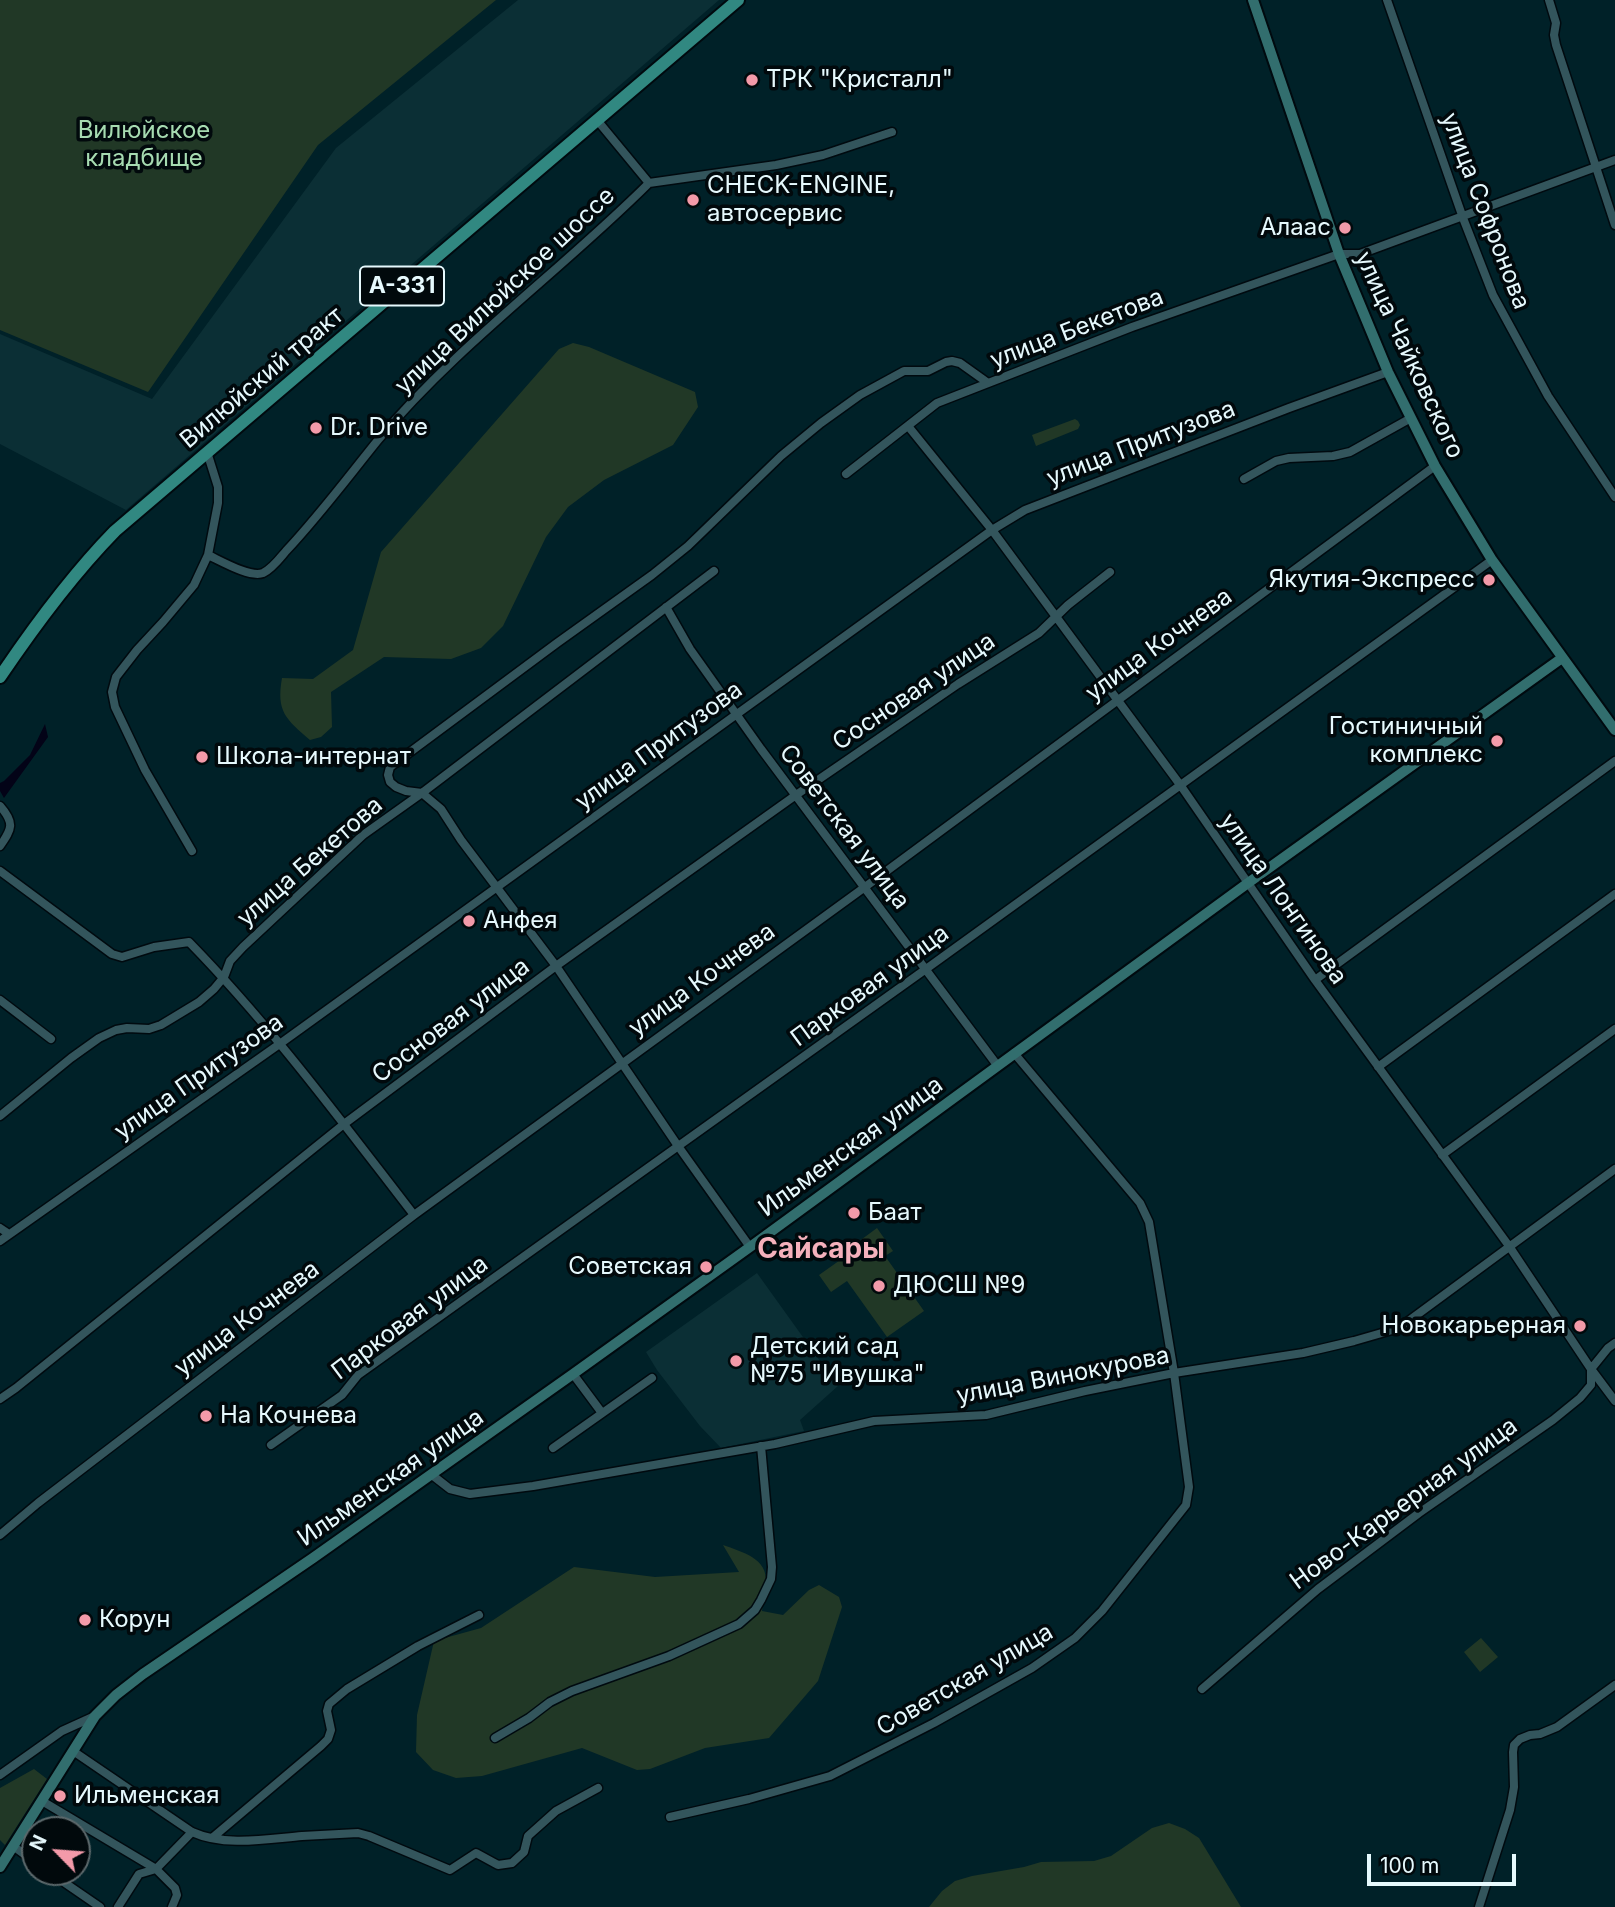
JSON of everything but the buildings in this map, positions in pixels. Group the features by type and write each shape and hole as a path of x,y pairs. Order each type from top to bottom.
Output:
{"main road":[{"name":"Вилюйский тракт","path":"0,677 44,613 87,560 115,531 738,0"},
{"name":"улица Чайковского","path":"1253,0 1339,254 1388,372 1435,466 1492,560 1615,730"},
{"name":"Ильменская улица","path":"0,1867 95,1716 143,1674 432,1475 1562,658"}],"street":[{"name":"улица Софронова","path":"1387,0 1463,218 1493,295 1548,396 1615,497"},
{"path":"1549,0 1556,23 1556,45 1615,225"},
{"path":"597,120 649,183 776,165 823,155 892,132"},
{"name":"улица Бекетова","path":"845,474 937,403 1132,327 1339,254 1360,254 1615,160"},
{"name":"улица Вилюйское шоссе","path":"208,555 253,574 262,574 269,569 304,532 403,411 482,333 616,216 649,183"},
{"path":"750,1247 556,967 441,809 422,793 396,787 390,782 390,767 652,575 688,546 781,456 841,408 894,375 904,371 929,371 946,362 960,363 988,383"},
{"name":"улица Притузова","path":"0,1241 281,1043 992,530 1025,510 1388,372"},
{"path":"1244,479 1276,461 1350,452 1411,418"},
{"name":"улица Лонгинова","path":"908,426 992,530 1181,786 1315,980 1509,1246 1615,1401"},
{"path":"192,851 145,770 115,707 112,692 116,677 194,585 208,555 218,503 218,487 207,452"},
{"name":"улица Кочнева","path":"0,1535 414,1215 1435,466"},
{"name":"Парковая улица","path":"271,1445 342,1395 358,1375 1492,560"},
{"name":"улица Бекетова","path":"0,1116 99,1038 116,1030 149,1029 161,1025 199,1002 224,977 230,961 243,947 363,835 714,571"},
{"name":"Сосновая улица","path":"0,1399 344,1124 556,967 796,795 958,684 1039,633 1068,605 1110,572"},
{"name":"Советская улица","path":"666,607 690,649 997,1065"},
{"path":"1315,980 1615,761"},
{"path":"0,806 10,819 11,826 0,846"},
{"path":"0,871 112,954 122,957 154,947 189,942 224,977 281,1043 414,1215"},
{"path":"1378,1067 1615,894"},
{"path":"0,1000 51,1040"},
{"path":"1442,1155 1615,1028"},
{"name":"Советская улица","path":"670,1817 749,1799 830,1776 967,1705 1031,1668 1075,1638 1102,1611 1186,1505 1189,1487 1174,1373 1149,1222 1140,1203 1014,1054"},
{"name":"улица Винокурова","path":"432,1475 450,1489 470,1494 533,1486 761,1446 874,1421 986,1415 1085,1391 1174,1373 1303,1353 1379,1335 1399,1328 1615,1168"},
{"path":"0,1228 9,1234"},
{"name":"Ново-Карьерная улица","path":"1202,1689 1318,1589 1580,1398 1591,1385 1591,1369 1615,1343"},
{"path":"573,1374 602,1413"},
{"path":"553,1448 652,1378"},
{"path":"495,1738 572,1690 669,1656 739,1624 755,1610 768,1588 772,1567 761,1446"},
{"path":"212,1838 328,1739 331,1730 327,1711 329,1704 347,1689 418,1646 479,1615"},
{"path":"1479,1907 1510,1810 1514,1787 1514,1745 1520,1739 1557,1727 1615,1685"},
{"path":"0,1775 62,1731 95,1716"},
{"path":"73,1751 192,1832 212,1838 251,1840 358,1833 450,1870 476,1853 498,1865 512,1863 524,1852 528,1836 556,1811 598,1788"},
{"path":"42,1801 156,1869 175,1888 177,1895 172,1907"},
{"path":"118,1907 139,1874 156,1869 192,1832"},
{"path":"13,1846 21,1852"},
{"path":"69,1886 100,1907"}],"shaded area":[{"path":"518,0 719,0 126,510 0,444 0,334 152,399 336,148"},
{"name":"Детский сад №75 \"Ивушка\"","path":"757,1273 838,1386 800,1420 804,1431 721,1448 700,1426 646,1352"}],"green space":[{"name":"Вилюйское кладбище","path":"0,0 496,0 318,145 148,392 0,330"},
{"path":"573,343 589,347 695,392 698,407 673,445 604,480 568,507 546,537 503,626 481,648 451,659 384,657 331,692 332,727 321,737 310,740 285,714 280,699 282,678 313,679 353,650 381,552 559,349"},
{"path":"1075,419 1080,425 1078,429 1036,446 1032,435"},
{"name":"ДЮСШ №9","path":"877,1228 893,1251 885,1256 924,1311 887,1337 847,1281 831,1292 819,1275 860,1246 858,1242"},
{"path":"723,1545 752,1557 763,1568 766,1574 766,1590 762,1611 783,1615 809,1590 819,1585 839,1597 842,1607 818,1681 769,1738 705,1748 650,1769 637,1770 582,1748 482,1776 456,1778 433,1770 416,1752 417,1715 434,1641 481,1628 574,1567 655,1577 739,1572"},
{"path":"1481,1638 1498,1657 1480,1672 1464,1652"},
{"path":"34,1769 47,1779 5,1845 0,1840 0,1788"},
{"path":"1169,1823 1199,1838 1241,1907 929,1907 942,1891 955,1881 1041,1862 1094,1861 1111,1856 1152,1828"}],"water":[{"path":"45,724 48,737 4,798 0,783 30,755"}],"place":[{"name":"ТРК \"Кристалл\"","path":"752,80"},
{"name":"CHECK-ENGINE, автосервис","path":"693,200"},
{"name":"Алаас","path":"1345,228"},
{"name":"Dr. Drive","path":"316,428"},
{"name":"Якутия-Экспресс","path":"1489,580"},
{"name":"Гостиничный комплекс","path":"1497,741"},
{"name":"Школа-интернат","path":"202,757"},
{"name":"Анфея","path":"469,921"},
{"name":"Баат","path":"854,1213"},
{"name":"Советская","path":"706,1267"},
{"name":"ДЮСШ №9","path":"879,1286"},
{"name":"Новокарьерная","path":"1580,1326"},
{"name":"Детский сад №75 \"Ивушка\"","path":"736,1361"},
{"name":"На Кочнева","path":"206,1416"},
{"name":"Корун","path":"85,1620"},
{"name":"Ильменская","path":"60,1796"}],"district":[{"name":"Сайсары","path":"821,1250"}]}
